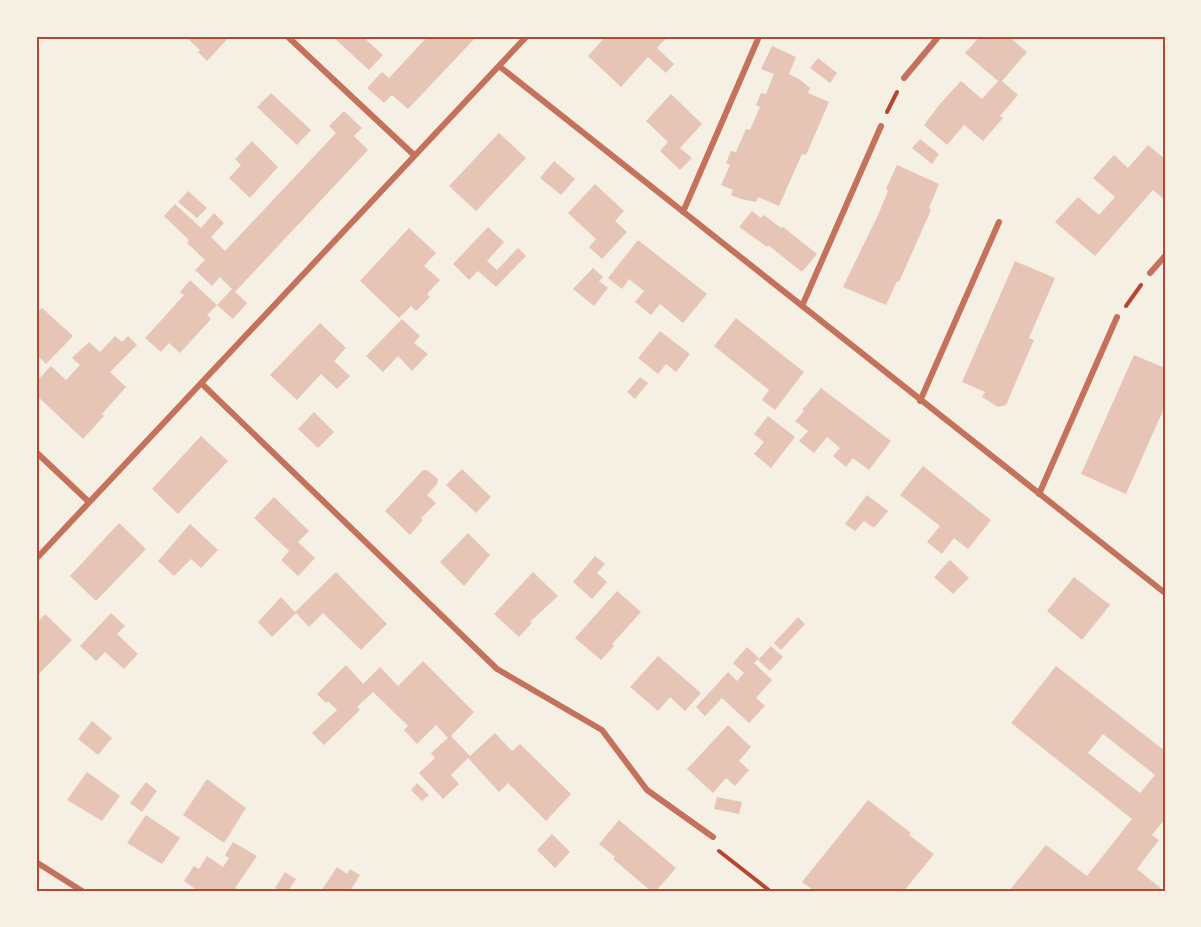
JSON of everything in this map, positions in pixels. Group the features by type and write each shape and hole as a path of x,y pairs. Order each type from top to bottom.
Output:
{"street":[{"path":"287,36 414,155"},
{"path":"36,559 527,36"},
{"path":"904,78 939,36"},
{"path":"683,212 758,39"},
{"path":"499,66 1165,593"},
{"path":"802,306 881,126"},
{"path":"920,400 999,222"},
{"path":"1150,273 1165,256"},
{"path":"1039,494 1117,317"},
{"path":"201,383 497,669 602,730 647,790 713,837"},
{"path":"36,452 89,502"},
{"path":"36,862 82,891"}],"path":[{"path":"881,126 904,78"},
{"path":"1117,317 1150,273"},
{"path":"713,837 715,848 770,891"}],"building":[{"path":"185,36 230,36 207,61 198,52 200,50"},
{"path":"336,36 362,36 383,55 369,70 334,38"},
{"path":"428,36 477,36 408,109 392,95 384,103 367,88 382,72 389,78"},
{"path":"606,36 668,36 657,48 674,64 666,73 648,57 621,87 588,56"},
{"path":"980,36 1008,36 1027,52 1002,81 1018,95 1000,116 1003,118 983,141 964,125 947,145 924,125 940,104 961,81 982,99 998,81 965,53"},
{"path":"772,46 796,57 789,74 810,88 808,93 829,102 806,155 802,154 779,206 758,197 756,202 741,199 731,195 733,190 721,185 730,165 726,163 731,151 736,152 746,129 750,130 760,107 756,105 761,93 766,94 774,74 761,69"},
{"path":"818,58 837,73 830,83 810,68"},
{"path":"271,93 311,130 297,145 257,107"},
{"path":"671,94 702,124 680,148 692,158 680,170 660,151 668,142 646,121"},
{"path":"344,111 362,128 354,136 368,150 235,292 247,303 233,319 217,305 232,289 220,277 212,286 195,270 205,260 187,243 189,240 164,216 175,204 201,228 214,213 224,223 211,237 225,251 336,133 329,126"},
{"path":"499,133 526,158 476,211 449,186"},
{"path":"920,139 939,154 932,164 912,148"},
{"path":"252,141 278,167 250,198 229,178 241,165 235,159"},
{"path":"1148,145 1165,159 1165,200 1153,190 1095,256 1055,222 1078,197 1099,215 1115,197 1093,178 1114,155 1128,168"},
{"path":"554,161 575,179 561,195 540,178"},
{"path":"897,165 939,184 929,208 931,210 899,282 897,281 886,305 843,287 878,215"},
{"path":"595,184 624,211 615,221 627,232 602,259 589,247 596,239 568,213"},
{"path":"188,191 207,208 197,218 178,202"},
{"path":"752,211 761,218 764,215 781,228 783,227 817,254 802,272 768,245 767,247 739,227"},
{"path":"488,227 504,242 487,261 497,270 518,248 526,256 496,287 478,271 469,280 453,264"},
{"path":"409,228 436,253 424,266 440,280 427,294 430,297 416,311 411,306 399,318 360,281"},
{"path":"638,240 707,294 683,323 660,304 651,315 635,302 644,291 629,279 622,289 608,278"},
{"path":"1015,261 1055,278 1029,338 1034,340 1006,405 998,407 982,397 985,392 962,382"},
{"path":"593,268 603,277 599,281 608,288 594,306 573,289"},
{"path":"190,280 217,305 207,315 211,319 180,353 169,343 161,352 145,338 184,295 180,292"},
{"path":"42,308 73,336 46,364 36,354 36,314"},
{"path":"736,318 804,372 775,410 762,400 769,390 714,346"},
{"path":"402,319 420,336 414,343 428,354 412,371 398,356 383,372 366,356"},
{"path":"320,323 346,348 334,361 350,376 337,389 321,374 297,400 270,375"},
{"path":"660,331 690,354 676,372 666,364 658,374 638,358"},
{"path":"115,336 122,342 128,336 137,345 110,372 126,387 83,439 36,395 36,382 51,366 66,380 80,365 72,358 89,342 100,352"},
{"path":"1134,355 1165,368 1165,406 1126,494 1081,474"},
{"path":"640,377 648,383 635,399 627,392"},
{"path":"821,388 891,441 869,470 853,458 846,467 833,456 840,448 827,437 814,453 799,441 808,431 795,421"},
{"path":"314,412 334,432 318,448 298,429"},
{"path":"768,416 795,437 771,468 754,454 764,442 754,434"},
{"path":"201,436 228,461 178,514 152,489"},
{"path":"923,466 991,520 968,549 954,538 942,554 927,542 940,526 900,495"},
{"path":"462,469 491,497 476,513 446,485"},
{"path":"423,470 427,470 438,479 437,484 427,495 436,503 421,518 423,520 410,535 385,511"},
{"path":"867,495 888,511 874,528 864,521 855,531 845,524"},
{"path":"274,497 309,531 298,542 315,558 298,576 281,560 289,551 254,518"},
{"path":"119,523 146,549 96,601 70,576"},
{"path":"190,524 218,550 201,568 191,559 174,576 158,561"},
{"path":"468,533 490,555 464,586 440,562"},
{"path":"595,556 605,564 597,573 607,582 592,599 573,582"},
{"path":"950,560 969,578 953,594 934,577"},
{"path":"336,572 387,624 361,650 323,613 309,627 296,613 272,637 258,622 281,597 295,612"},
{"path":"533,572 558,596 530,622 532,623 519,637 494,614"},
{"path":"1074,577 1110,605 1082,640 1047,611"},
{"path":"617,591 641,612 601,660 575,638"},
{"path":"111,613 125,626 117,634 138,654 124,669 105,652 96,661 80,646"},
{"path":"45,614 72,640 36,677 36,624"},
{"path":"798,617 805,624 781,650 774,643"},
{"path":"771,646 783,657 770,671 758,660"},
{"path":"747,647 759,658 754,663 772,680 756,698 765,706 749,723 722,698 705,716 696,707 728,672 737,681 744,673 733,663"},
{"path":"658,656 701,693 685,711 670,697 658,711 630,687"},
{"path":"423,661 474,712 451,736 470,756 495,733 512,751 520,744 571,794 546,821 508,783 499,792 468,758 451,775 459,784 443,799 419,773 435,758 431,753 448,738 436,725 417,744 404,730 408,726 373,692 357,707 360,710 324,745 312,733 337,710 317,694 346,665 363,684 380,667 398,686"},
{"path":"1056,666 1165,751 1165,819 1152,835 1159,840 1137,869 1164,891 1009,891 1046,845 1087,876 1132,819 1011,723","holes":["1103,734 1155,775 1140,793 1088,753"]},
{"path":"92,721 112,738 98,755 78,739"},
{"path":"728,725 751,747 739,761 749,770 735,786 726,778 713,793 687,769"},
{"path":"87,772 120,796 102,821 67,800"},
{"path":"207,779 246,808 224,843 183,815"},
{"path":"146,782 157,791 142,812 130,803"},
{"path":"417,783 429,795 422,801 411,790"},
{"path":"717,797 742,802 739,814 714,809"},
{"path":"868,800 934,854 904,891 814,891 802,882"},
{"path":"146,815 180,838 162,864 127,843"},
{"path":"619,820 676,868 656,891 651,891 599,844"},
{"path":"552,834 570,852 555,868 537,850"},
{"path":"233,842 257,856 235,888 240,891 198,891 184,881 194,866 199,869 207,856 223,867 229,858 225,855"},
{"path":"337,867 347,874 350,869 360,875 350,891 321,891"},
{"path":"285,872 296,879 288,891 280,891 275,888"}]}
